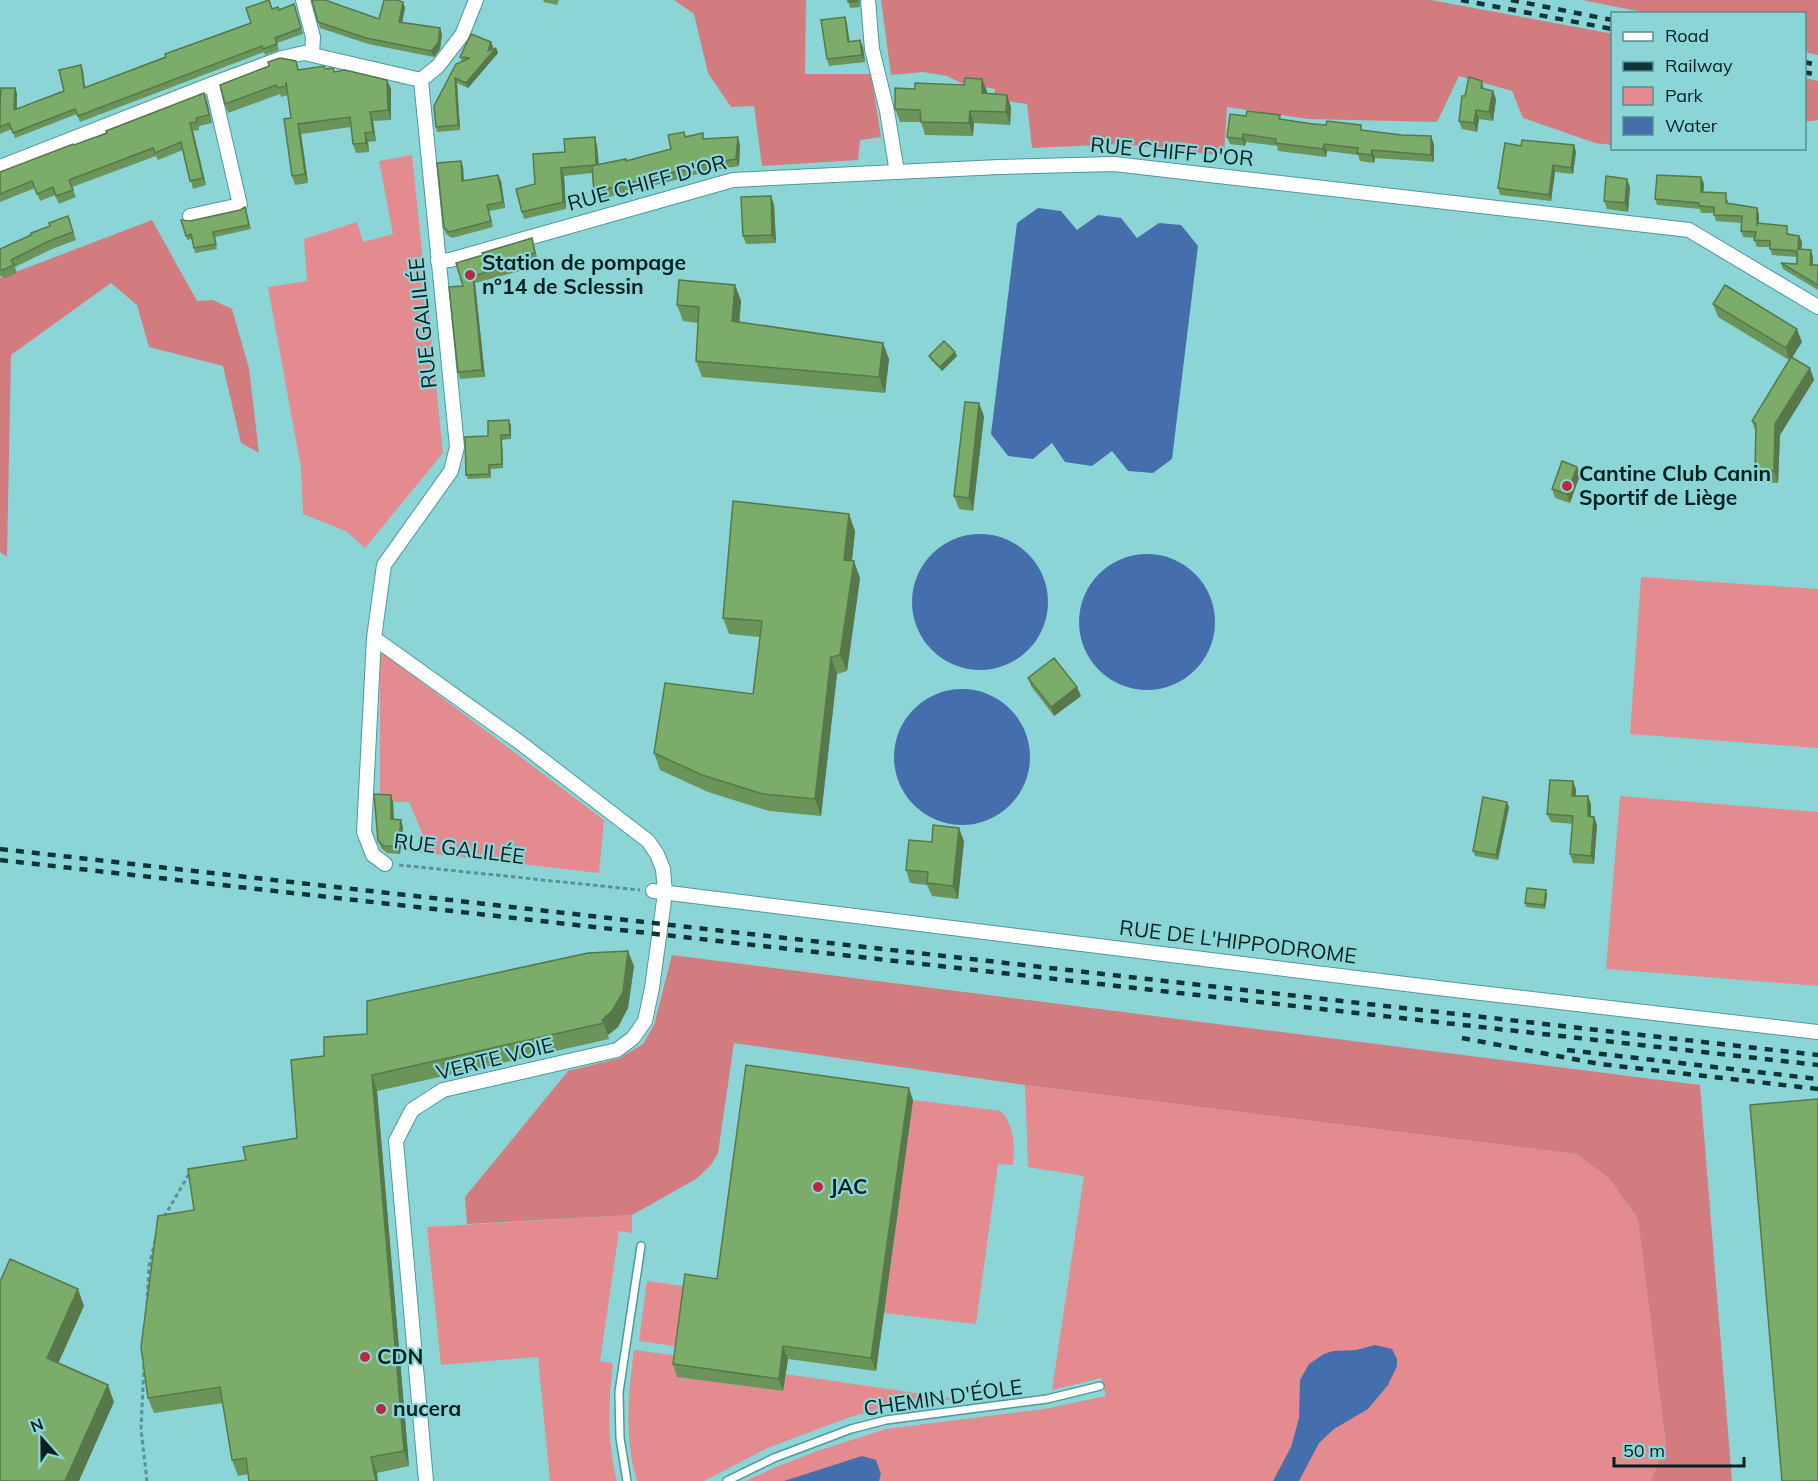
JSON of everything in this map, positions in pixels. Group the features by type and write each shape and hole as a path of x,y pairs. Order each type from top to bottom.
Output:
{"street":[{"path":"303,0 313,37 312,54"},
{"path":"0,167 282,57 312,54 421,80 438,66 462,35 476,0"},
{"path":"868,0 872,49 887,111 897,172"},
{"name":"RUE GALILÉE","path":"385,864 373,855 364,832 374,638 384,565 451,471 457,447 421,80"},
{"path":"190,216 240,205 212,84"},
{"name":"RUE CHIFF D'OR","path":"438,261 450,260 733,180 1114,164 1689,230 1818,307"},
{"path":"374,638 518,741 648,841 663,869 659,892"},
{"name":"RUE DE L'HIPPODROME","path":"659,892 1446,989 1818,1032"},
{"name":"VERTE VOIE","path":"426,1481 396,1141 412,1110 443,1090 618,1050 633,1038 645,1021 648,1010 659,892"}],"lane":[{"path":"627,1481 620,1438 619,1392 641,1246"},
{"name":"CHEMIN D'ÉOLE","path":"727,1481 774,1458 862,1426 906,1417 1047,1400 1100,1386"}],"path":[{"name":"RUE GALILÉE","path":"385,864 659,892"},
{"path":"146,1313 149,1266 157,1228 190,1172"},
{"path":"144,1359 141,1429 147,1481"}],"green space":[{"path":"412,155 443,453 365,548 346,531 303,514 301,468 268,287 307,281 304,239 357,222 363,242 393,234 379,161"},
{"path":"1641,577 1818,589 1818,748 1630,734"},
{"path":"380,651 604,820 599,873 415,852 426,842 409,802 380,802"},
{"path":"1620,796 1818,812 1818,986 1606,969"},
{"path":"1025,1085 1576,1154 1609,1178 1638,1219 1666,1445 1653,1481 746,1481 817,1451 886,1429 1044,1409 1106,1396 1101,1378 1052,1390 1084,1176 1028,1167"},
{"path":"913,1100 1001,1111 1011,1129 1014,1143 1013,1165 998,1164 976,1324 884,1313"},
{"path":"632,1215 632,1233 619,1231 600,1361 613,1363 609,1422 611,1452 617,1481 550,1481 538,1357 441,1365 427,1227"},
{"path":"647,1281 690,1287 681,1347 639,1341"},
{"path":"634,1350 680,1356 678,1377 783,1391 785,1374 957,1399 886,1407 850,1417 770,1447 704,1481 637,1481 630,1449 628,1416"}],"shaded area":[{"path":"674,0 806,0 805,74 871,74 881,137 860,140 858,160 762,166 754,106 731,107 708,73 694,14"},
{"path":"881,0 1431,0 1611,34 1611,145 1595,143 1523,118 1512,91 1459,76 1437,122 1308,119 1227,107 1224,156 1123,144 1032,148 1027,104 994,99 995,89 961,83 947,76 923,72 891,75"},
{"path":"1582,0 1818,0 1818,55 1806,52 1806,12 1642,12"},
{"path":"1806,78 1818,81 1818,120 1806,122"},
{"path":"152,220 197,301 213,300 232,309 249,368 259,453 241,443 223,366 149,347 137,305 111,283 11,355 7,557 0,552 0,278"},
{"path":"672,955 1700,1085 1732,1481 1651,1481 1666,1445 1638,1219 1609,1178 1576,1154 1025,1085 734,1043 718,1153 711,1165 696,1179 632,1215 467,1224 465,1197 568,1071 620,1058 643,1044 654,1025"}],"water":[{"path":"1038,208 1061,211 1077,230 1098,215 1121,218 1137,238 1159,223 1181,225 1198,246 1172,459 1153,473 1128,471 1112,451 1092,466 1065,462 1052,443 1033,459 1008,456 991,434 1017,223"},
{"path":"980,534 1006,540 1028,554 1042,576 1048,602 1042,628 1028,650 1006,664 980,670 954,664 932,650 918,628 912,602 918,576 932,554 954,540"},
{"path":"1147,554 1173,560 1195,574 1209,596 1215,622 1209,648 1195,670 1173,684 1147,690 1121,684 1099,670 1085,648 1079,622 1085,596 1099,574 1121,560"},
{"path":"962,689 988,695 1010,709 1024,731 1030,757 1024,783 1010,805 988,819 962,825 936,819 914,805 900,783 894,757 900,731 914,709 936,695"},
{"path":"1375,1345 1392,1349 1397,1359 1397,1366 1388,1385 1368,1409 1334,1429 1319,1443 1299,1481 1273,1481 1291,1447 1299,1418 1300,1380 1309,1364 1333,1351 1356,1350"},
{"path":"862,1456 876,1460 881,1474 879,1481 784,1481"}],"building":[{"path":"269,0 272,9 278,7 279,10 294,4 301,28 275,38 277,44 263,49 262,46 78,116 75,109 13,133 9,123 0,127 1,88 15,88 14,110 64,91 59,70 81,65 84,88 166,57 165,54 251,23 246,8"},
{"path":"312,0 325,0 379,19 384,0 403,2 399,22 440,28 438,43 431,51 366,38 318,22"},
{"path":"845,17 848,42 860,40 862,55 827,59 821,20"},
{"path":"471,34 491,42 488,51 496,48 466,83 455,78 458,125 436,127 434,106 456,64 470,58 460,57"},
{"path":"280,58 296,61 298,70 324,66 325,69 333,68 334,72 345,70 387,80 388,110 370,112 373,132 365,133 366,143 353,144 350,117 298,124 305,174 292,176 284,119 291,118 286,82 286,86 278,88 276,85 225,104 220,85 269,66 268,62"},
{"path":"1469,77 1482,81 1481,88 1493,91 1489,112 1476,110 1474,123 1459,121 1462,96 1465,96"},
{"path":"965,78 982,79 982,93 1007,95 1006,112 970,111 969,123 921,122 920,110 895,109 895,88 915,89 915,83 964,85"},
{"path":"204,93 209,115 196,118 197,122 190,123 203,178 190,181 181,142 155,153 153,148 69,180 73,190 56,196 53,187 37,194 32,181 0,194 0,172 107,133 106,131"},
{"path":"1247,111 1280,115 1279,119 1312,124 1326,125 1327,121 1361,125 1361,130 1431,136 1431,155 1372,150 1371,155 1357,153 1358,148 1324,144 1323,149 1275,143 1276,139 1243,134 1242,139 1227,137 1230,114 1246,116"},
{"path":"684,132 685,137 703,133 703,139 738,137 736,159 594,192 592,166 626,159 626,161 671,149 668,135"},
{"path":"595,137 596,165 561,168 563,202 522,212 516,189 535,184 533,154 565,152 564,139"},
{"path":"1522,140 1574,145 1571,168 1553,165 1549,195 1498,188 1505,143 1521,146"},
{"path":"461,161 462,181 498,175 503,202 487,205 491,221 449,232 444,228 437,163"},
{"path":"1657,175 1701,177 1701,192 1726,193 1726,203 1757,208 1757,223 1787,226 1787,234 1799,236 1798,249 1811,250 1810,265 1818,265 1818,285 1781,263 1797,264 1797,251 1770,249 1770,241 1754,240 1756,232 1741,231 1742,216 1714,215 1714,207 1699,206 1699,203 1655,199"},
{"path":"1606,176 1627,179 1625,203 1604,201"},
{"path":"771,196 772,235 743,236 741,197"},
{"path":"245,207 249,225 213,232 216,244 194,248 191,234 186,236 181,220 190,221"},
{"path":"68,216 73,232 11,260 14,265 0,269 0,249 50,226 49,223"},
{"path":"532,238 535,253 526,255 528,260 473,276 482,370 458,372 449,287 463,286 456,263"},
{"path":"679,280 735,285 732,321 883,343 879,377 696,361 699,307 677,305"},
{"path":"1725,285 1797,329 1786,348 1713,304"},
{"path":"944,341 955,352 940,367 929,356"},
{"path":"1791,357 1810,368 1775,424 1774,471 1755,471 1756,424 1752,421"},
{"path":"965,402 979,403 969,498 954,496"},
{"path":"509,420 510,435 501,435 502,464 489,465 489,474 466,475 465,437 488,436 488,421"},
{"path":"1562,461 1577,467 1567,494 1552,489"},
{"path":"733,501 849,514 844,560 854,561 840,655 831,657 815,799 763,794 702,775 654,753 665,683 753,694 762,621 723,618"},
{"path":"1054,658 1077,687 1051,707 1028,678"},
{"path":"1550,780 1573,781 1572,796 1588,796 1588,816 1594,817 1591,856 1570,854 1573,816 1547,814"},
{"path":"374,794 391,795 391,819 401,820 398,847 384,846 378,841"},
{"path":"1483,797 1507,802 1496,855 1473,851"},
{"path":"933,825 959,828 953,886 927,883 928,872 906,870 909,840 932,842"},
{"path":"1527,888 1546,890 1544,905 1525,903"},
{"path":"628,951 623,992 612,1011 602,1020 604,1023 372,1075 404,1451 371,1457 376,1481 249,1481 246,1458 232,1460 220,1387 148,1398 141,1347 158,1216 194,1210 188,1169 246,1160 243,1147 297,1138 291,1060 324,1056 324,1037 367,1034 367,1001 588,953"},
{"name":"JAC","path":"746,1065 909,1088 871,1358 783,1346 779,1379 673,1364 685,1274 717,1279"},
{"path":"1818,1099 1818,1481 1782,1481 1750,1105"},
{"path":"10,1259 78,1289 47,1358 108,1385 65,1481 0,1481 0,1282"}],"railway":[{"path":"1461,0 1611,29"},
{"path":"1511,0 1611,20"},
{"path":"1806,62 1818,65"},
{"path":"1806,72 1818,75"},
{"path":"0,849 1818,1055"},
{"path":"0,860 1818,1065"},
{"path":"1462,1038 1600,1064 1818,1089"},
{"path":"1567,1050 1818,1079"}],"place":[{"name":"Station de pompage n°14 de Sclessin","path":"470,275"},
{"name":"Cantine Club Canin Sportif de Liège","path":"1567,486"},
{"name":"JAC","path":"818,1187"},
{"name":"CDN","path":"365,1357"},
{"name":"nucera","path":"381,1409"}]}
